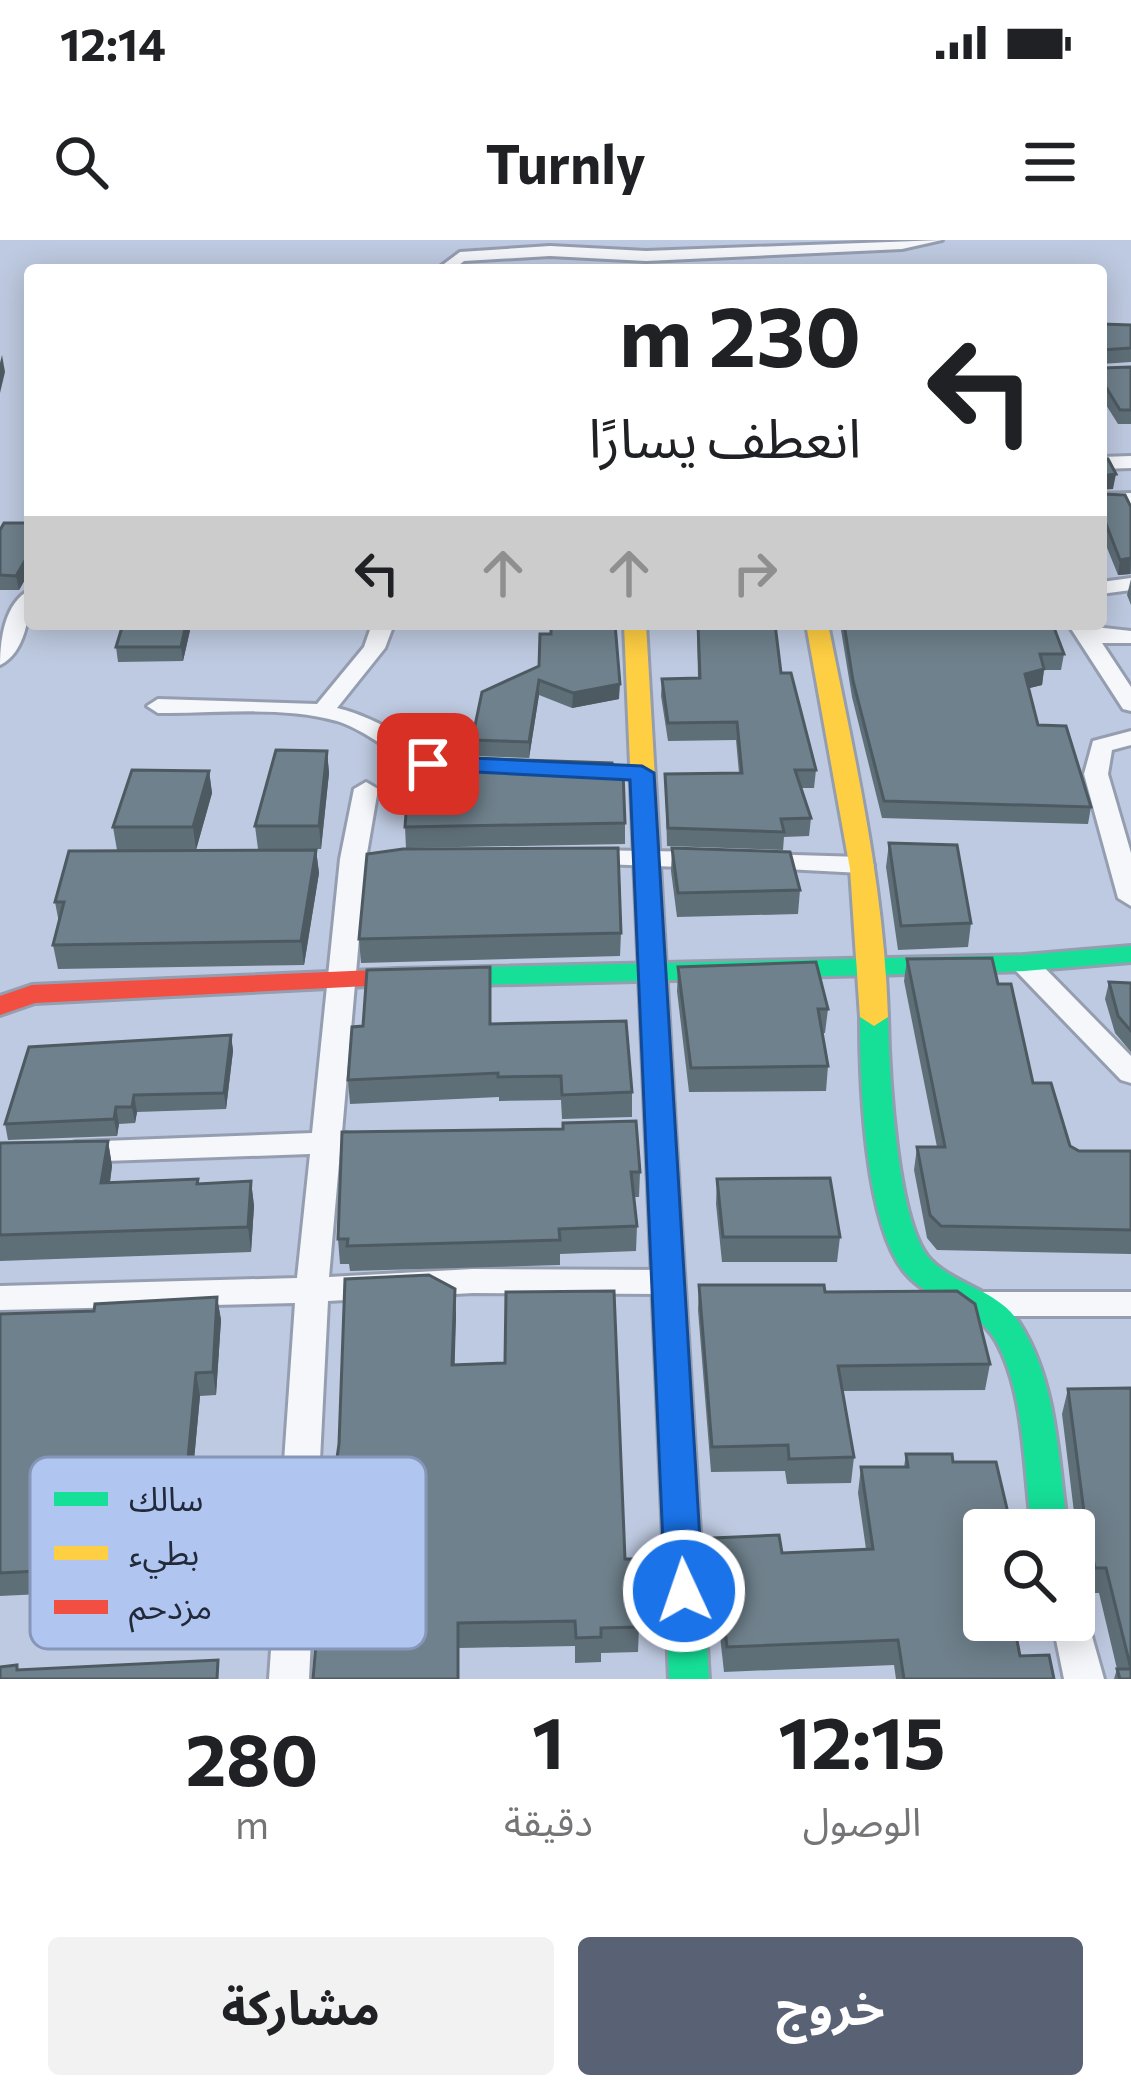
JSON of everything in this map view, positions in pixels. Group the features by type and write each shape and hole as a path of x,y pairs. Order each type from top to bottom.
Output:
{"street":[{"path":"449,264 469,256 564,251 646,256 935,240"},
{"path":"0,658 24,608"},
{"path":"322,711 374,648 380,630"},
{"path":"635,630 631,773 646,858 652,974 648,1131 667,1282 689,1679"},
{"path":"818,630 861,865 874,966 873,1074 900,1240 916,1267 981,1304 1005,1327 1022,1360 1047,1509"},
{"path":"1083,630 1131,637"},
{"path":"1083,630 1131,704"},
{"path":"158,706 322,711 382,730 428,764 490,768"},
{"path":"1131,738 1101,746 1096,774 1123,831 1131,898"},
{"path":"303,1457 312,1290 352,859 366,789"},
{"path":"556,858 861,865"},
{"path":"0,1006 32,994 343,979 1024,963 1131,954"},
{"path":"1024,963 1131,1073"},
{"path":"47,1153 375,1141"},
{"path":"0,1298 473,1281 667,1282"},
{"path":"981,1304 1131,1304"},
{"path":"1076,1641 1084,1679"},
{"path":"290,1679 292,1649"}],"building":[{"path":"1107,324 1131,325 1131,348 1107,350"},
{"path":"1131,367 1131,410 1120,410 1107,389 1107,368"},
{"path":"1107,494 1125,495 1131,507 1131,558 1120,560 1107,526"},
{"path":"4,523 24,523 24,562 16,576 0,575"},
{"path":"121,630 185,630 181,647 116,647"},
{"path":"551,630 616,630 620,684 573,693 539,680 529,742 472,740 482,692 539,666 540,634 551,634"},
{"path":"698,630 776,630 781,673 791,673 816,770 795,770 811,818 781,819 784,832 668,828 665,774 742,773 737,722 668,723 662,679 700,678"},
{"path":"845,630 1055,630 1064,654 1040,654 1044,669 1025,674 1038,725 1066,726 1091,807 884,801"},
{"path":"276,750 327,751 319,826 255,826"},
{"path":"410,761 612,763 613,772 623,772 625,823 405,827"},
{"path":"132,770 209,771 193,827 113,827"},
{"path":"889,843 957,845 971,923 901,926"},
{"path":"618,848 621,933 359,939 367,854 403,849"},
{"path":"672,848 790,852 800,890 678,893"},
{"path":"316,850 301,941 53,945 64,902 55,902 69,851"},
{"path":"992,958 998,984 1011,984 1033,1083 1051,1083 1070,1146 1079,1151 1131,1151 1131,1230 941,1226 930,1215 917,1147 945,1147 907,959"},
{"path":"816,962 828,1009 818,1009 828,1066 691,1068 678,967"},
{"path":"490,967 490,1024 626,1021 632,1092 562,1095 561,1076 498,1077 498,1073 348,1080 352,1027 363,1026 367,970"},
{"path":"1109,982 1131,983 1131,1031 1118,1016"},
{"path":"231,1035 224,1093 134,1095 132,1107 116,1107 114,1119 5,1124 29,1047"},
{"path":"636,1121 640,1172 631,1172 637,1226 559,1229 560,1240 347,1246 348,1239 338,1239 342,1132 563,1129 563,1123"},
{"path":"108,1141 101,1183 251,1181 248,1227 0,1235 0,1143"},
{"path":"830,1178 840,1237 723,1237 717,1179"},
{"path":"429,1275 455,1289 452,1365 505,1363 506,1292 614,1291 625,1559 635,1559 639,1627 601,1628 601,1637 576,1638 575,1621 458,1623 458,1679 313,1679 316,1649 426,1649 426,1457 337,1457 345,1279"},
{"path":"699,1285 824,1285 825,1292 957,1291 975,1304 990,1364 838,1366 854,1457 789,1459 788,1445 712,1447"},
{"path":"217,1297 213,1372 196,1373 188,1457 30,1457 30,1571 0,1573 0,1314 94,1311 95,1304"},
{"path":"1131,1388 1131,1669 1106,1568 1095,1568 1095,1509 1084,1509 1068,1389"},
{"path":"906,1454 952,1454 953,1462 996,1462 1007,1509 963,1509 963,1641 1017,1641 1020,1656 1049,1655 1054,1679 904,1679 898,1640 727,1647 714,1538 779,1535 782,1553 873,1549 861,1467 908,1467"},
{"path":"218,1660 217,1679 0,1679 0,1667 17,1665 17,1670"},
{"path":"1117,1669 1131,1669 1131,1679 1120,1679"}],"traffic: fast":[{"path":"397,978 1024,963 1131,954"},
{"path":"874,1017 879,1110 897,1223 919,1268 990,1311 1008,1332 1032,1402 1047,1509"},
{"path":"661,1141 689,1679"}],"traffic: slow":[{"path":"635,630 661,1141"},
{"path":"818,630 863,869 874,1017"}],"traffic: jam":[{"path":"0,1006 32,994 397,978"}],"route":[{"path":"428,764 642,773 684,1591"}]}
